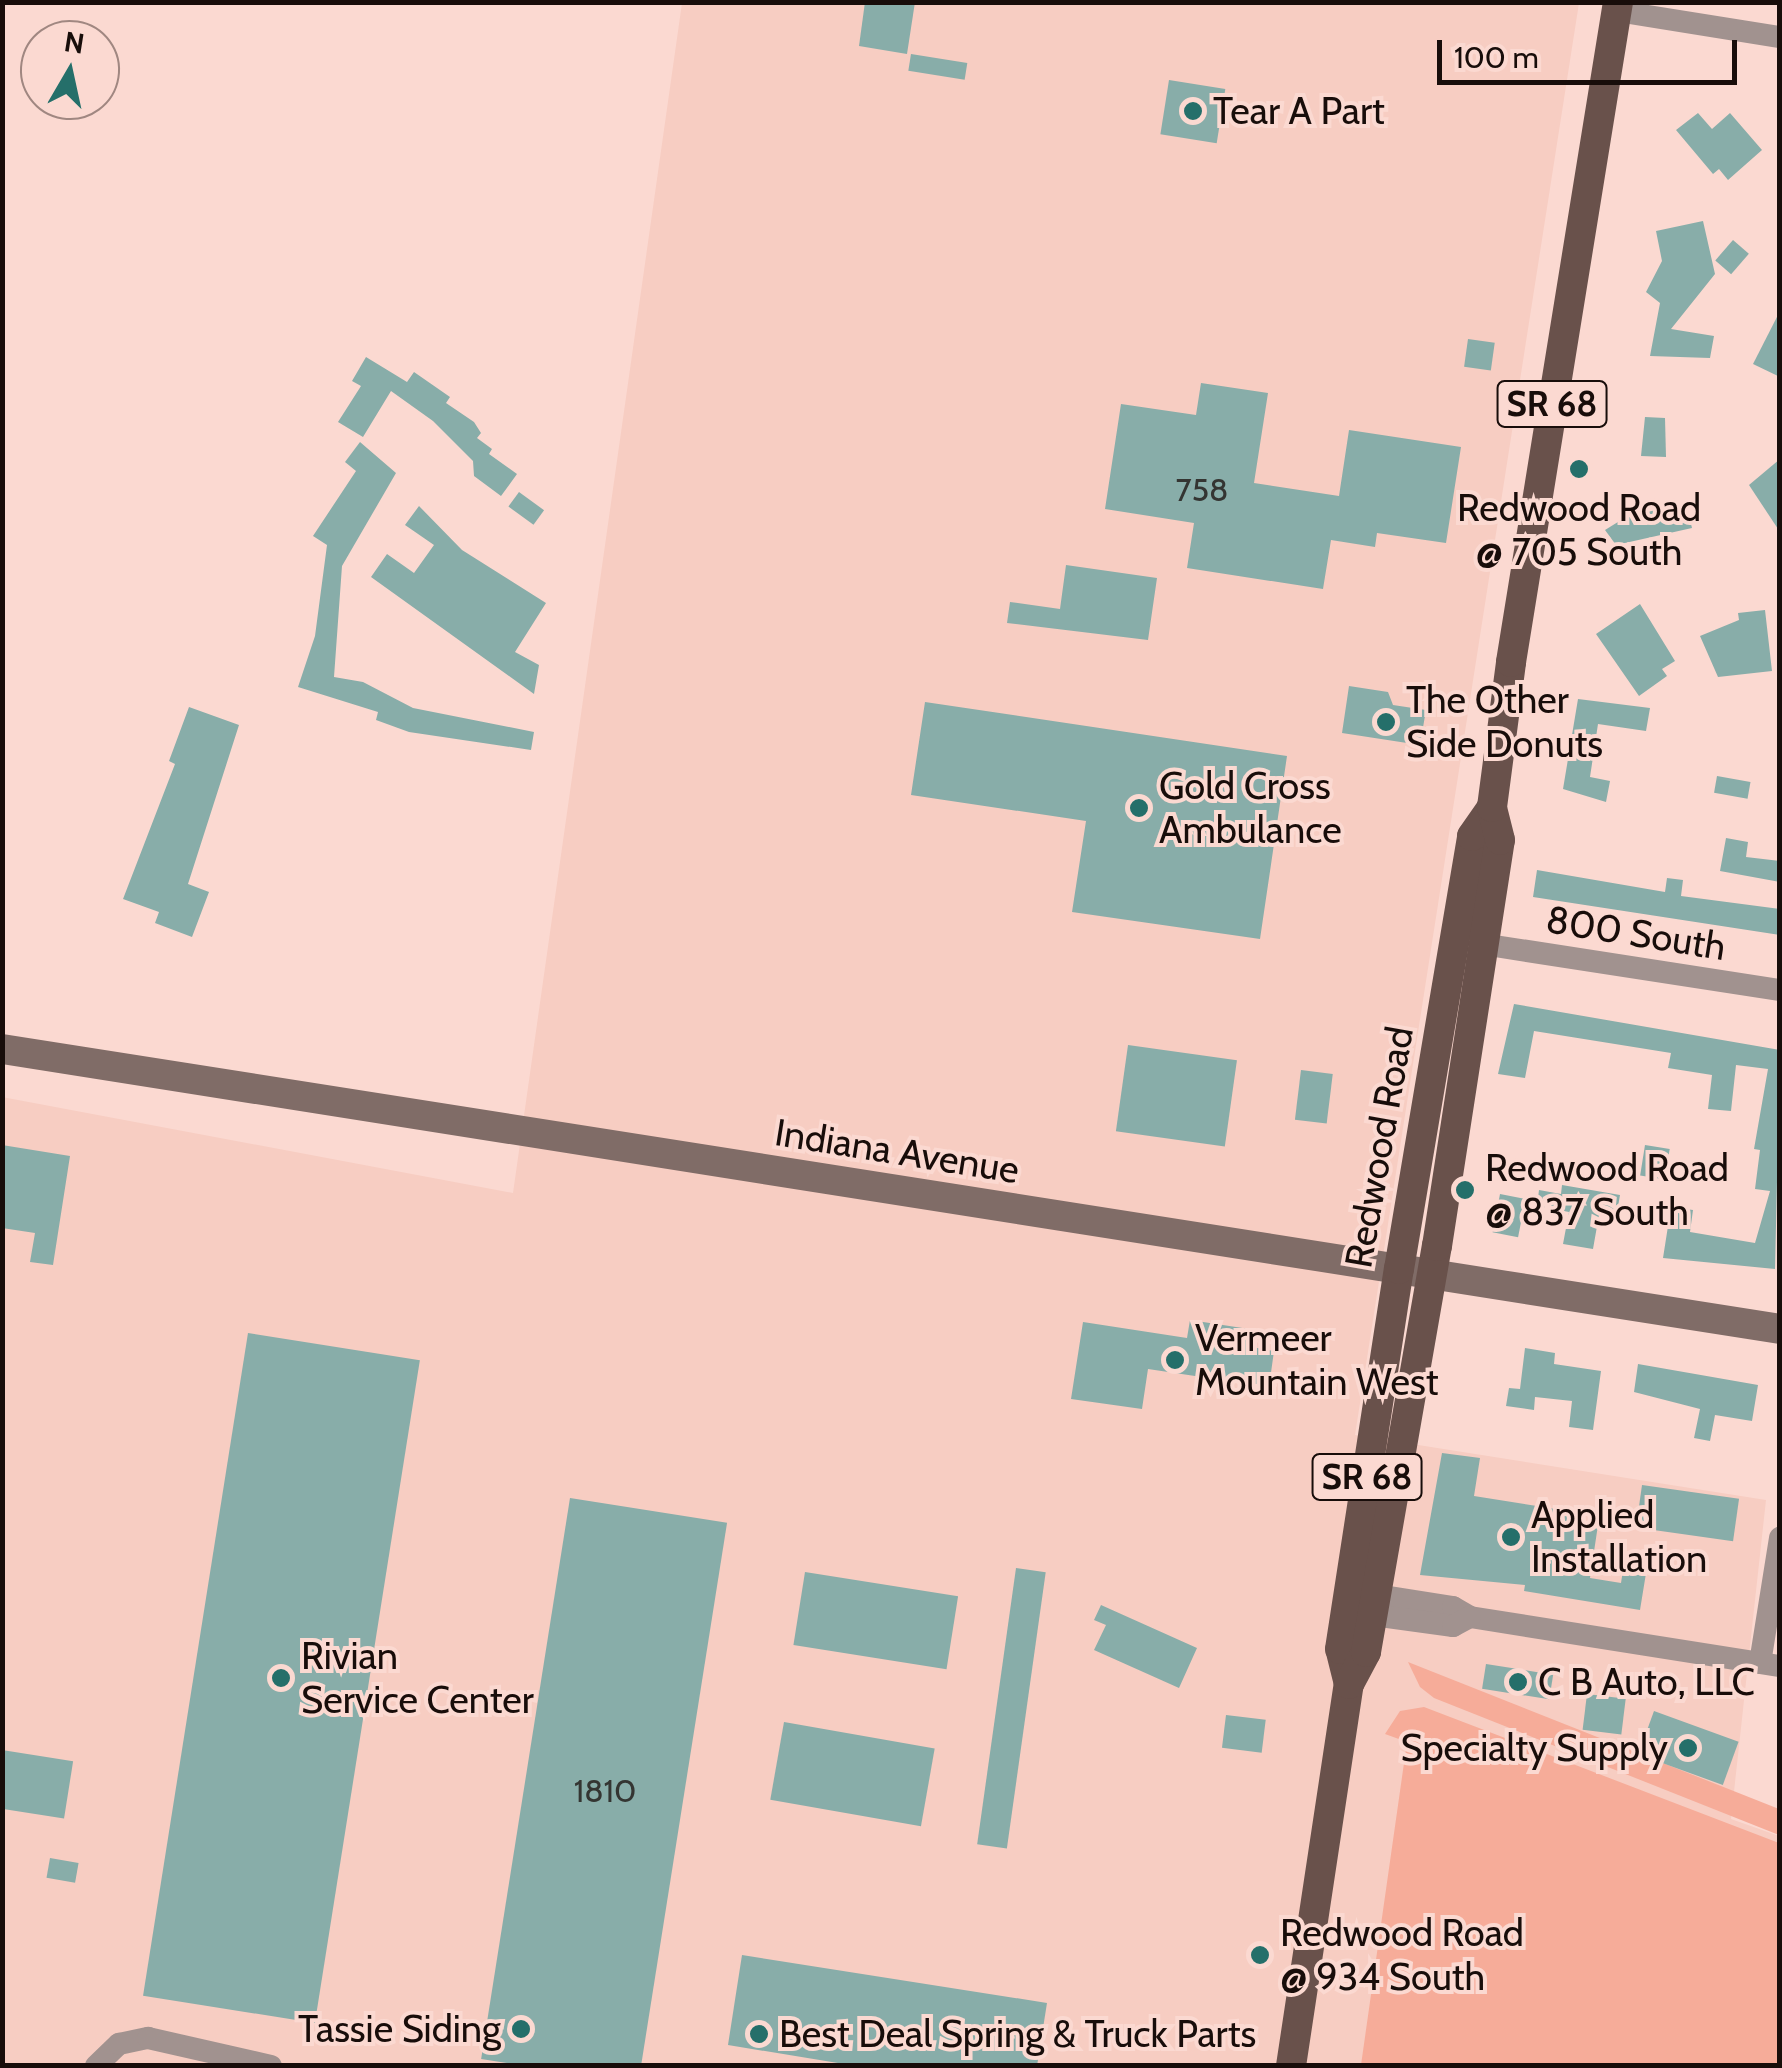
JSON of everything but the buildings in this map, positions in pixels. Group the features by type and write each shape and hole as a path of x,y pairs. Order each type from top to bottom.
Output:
{"main road":[{"name":"Redwood Road","path":"1291,2066 1349,1684 1366,1652 1432,1274 1500,840 1492,807 1617,7"},
{"name":"Redwood Road","path":"1349,1684 1340,1649 1399,1268 1472,836 1492,807"}],"street":[{"path":"1617,7 1780,37"},
{"name":"800 South","path":"1482,944 1780,990"},
{"name":"Indiana Avenue","path":"2,1049 1780,1328"},
{"path":"1375,1604 1452,1626 1470,1618 1770,1664 1780,1538"},
{"path":"96,2066 119,2044 148,2038 271,2066"}],"shaded area":[{"path":"682,3 1579,3 1355,1435 1766,1500 1731,1819 1779,1836 1779,2065 3,2065 2,1097 513,1193"},
{"path":"1408,1662 1779,1809 1779,1835 1434,1698 1420,1687"},
{"path":"1424,1707 1779,1843 1779,2065 1361,2065 1407,1742 1385,1734 1400,1711"}],"place":[{"name":"Tear A Part","path":"1193,111"},
{"name":"Redwood Road @ 705 South","path":"1579,469"},
{"name":"The Other Side Donuts","path":"1386,722"},
{"name":"Gold Cross Ambulance","path":"1139,808"},
{"name":"Redwood Road @ 837 South","path":"1465,1190"},
{"name":"Vermeer Mountain West","path":"1175,1360"},
{"name":"Applied Installation","path":"1511,1537"},
{"name":"Rivian Service Center","path":"281,1678"},
{"name":"C B Auto, LLC","path":"1518,1682"},
{"name":"Specialty Supply","path":"1688,1748"},
{"name":"Redwood Road @ 934 South","path":"1260,1955"},
{"name":"Tassie Siding","path":"521,2029"},
{"name":"Best Deal Spring & Truck Parts","path":"759,2034"}]}
